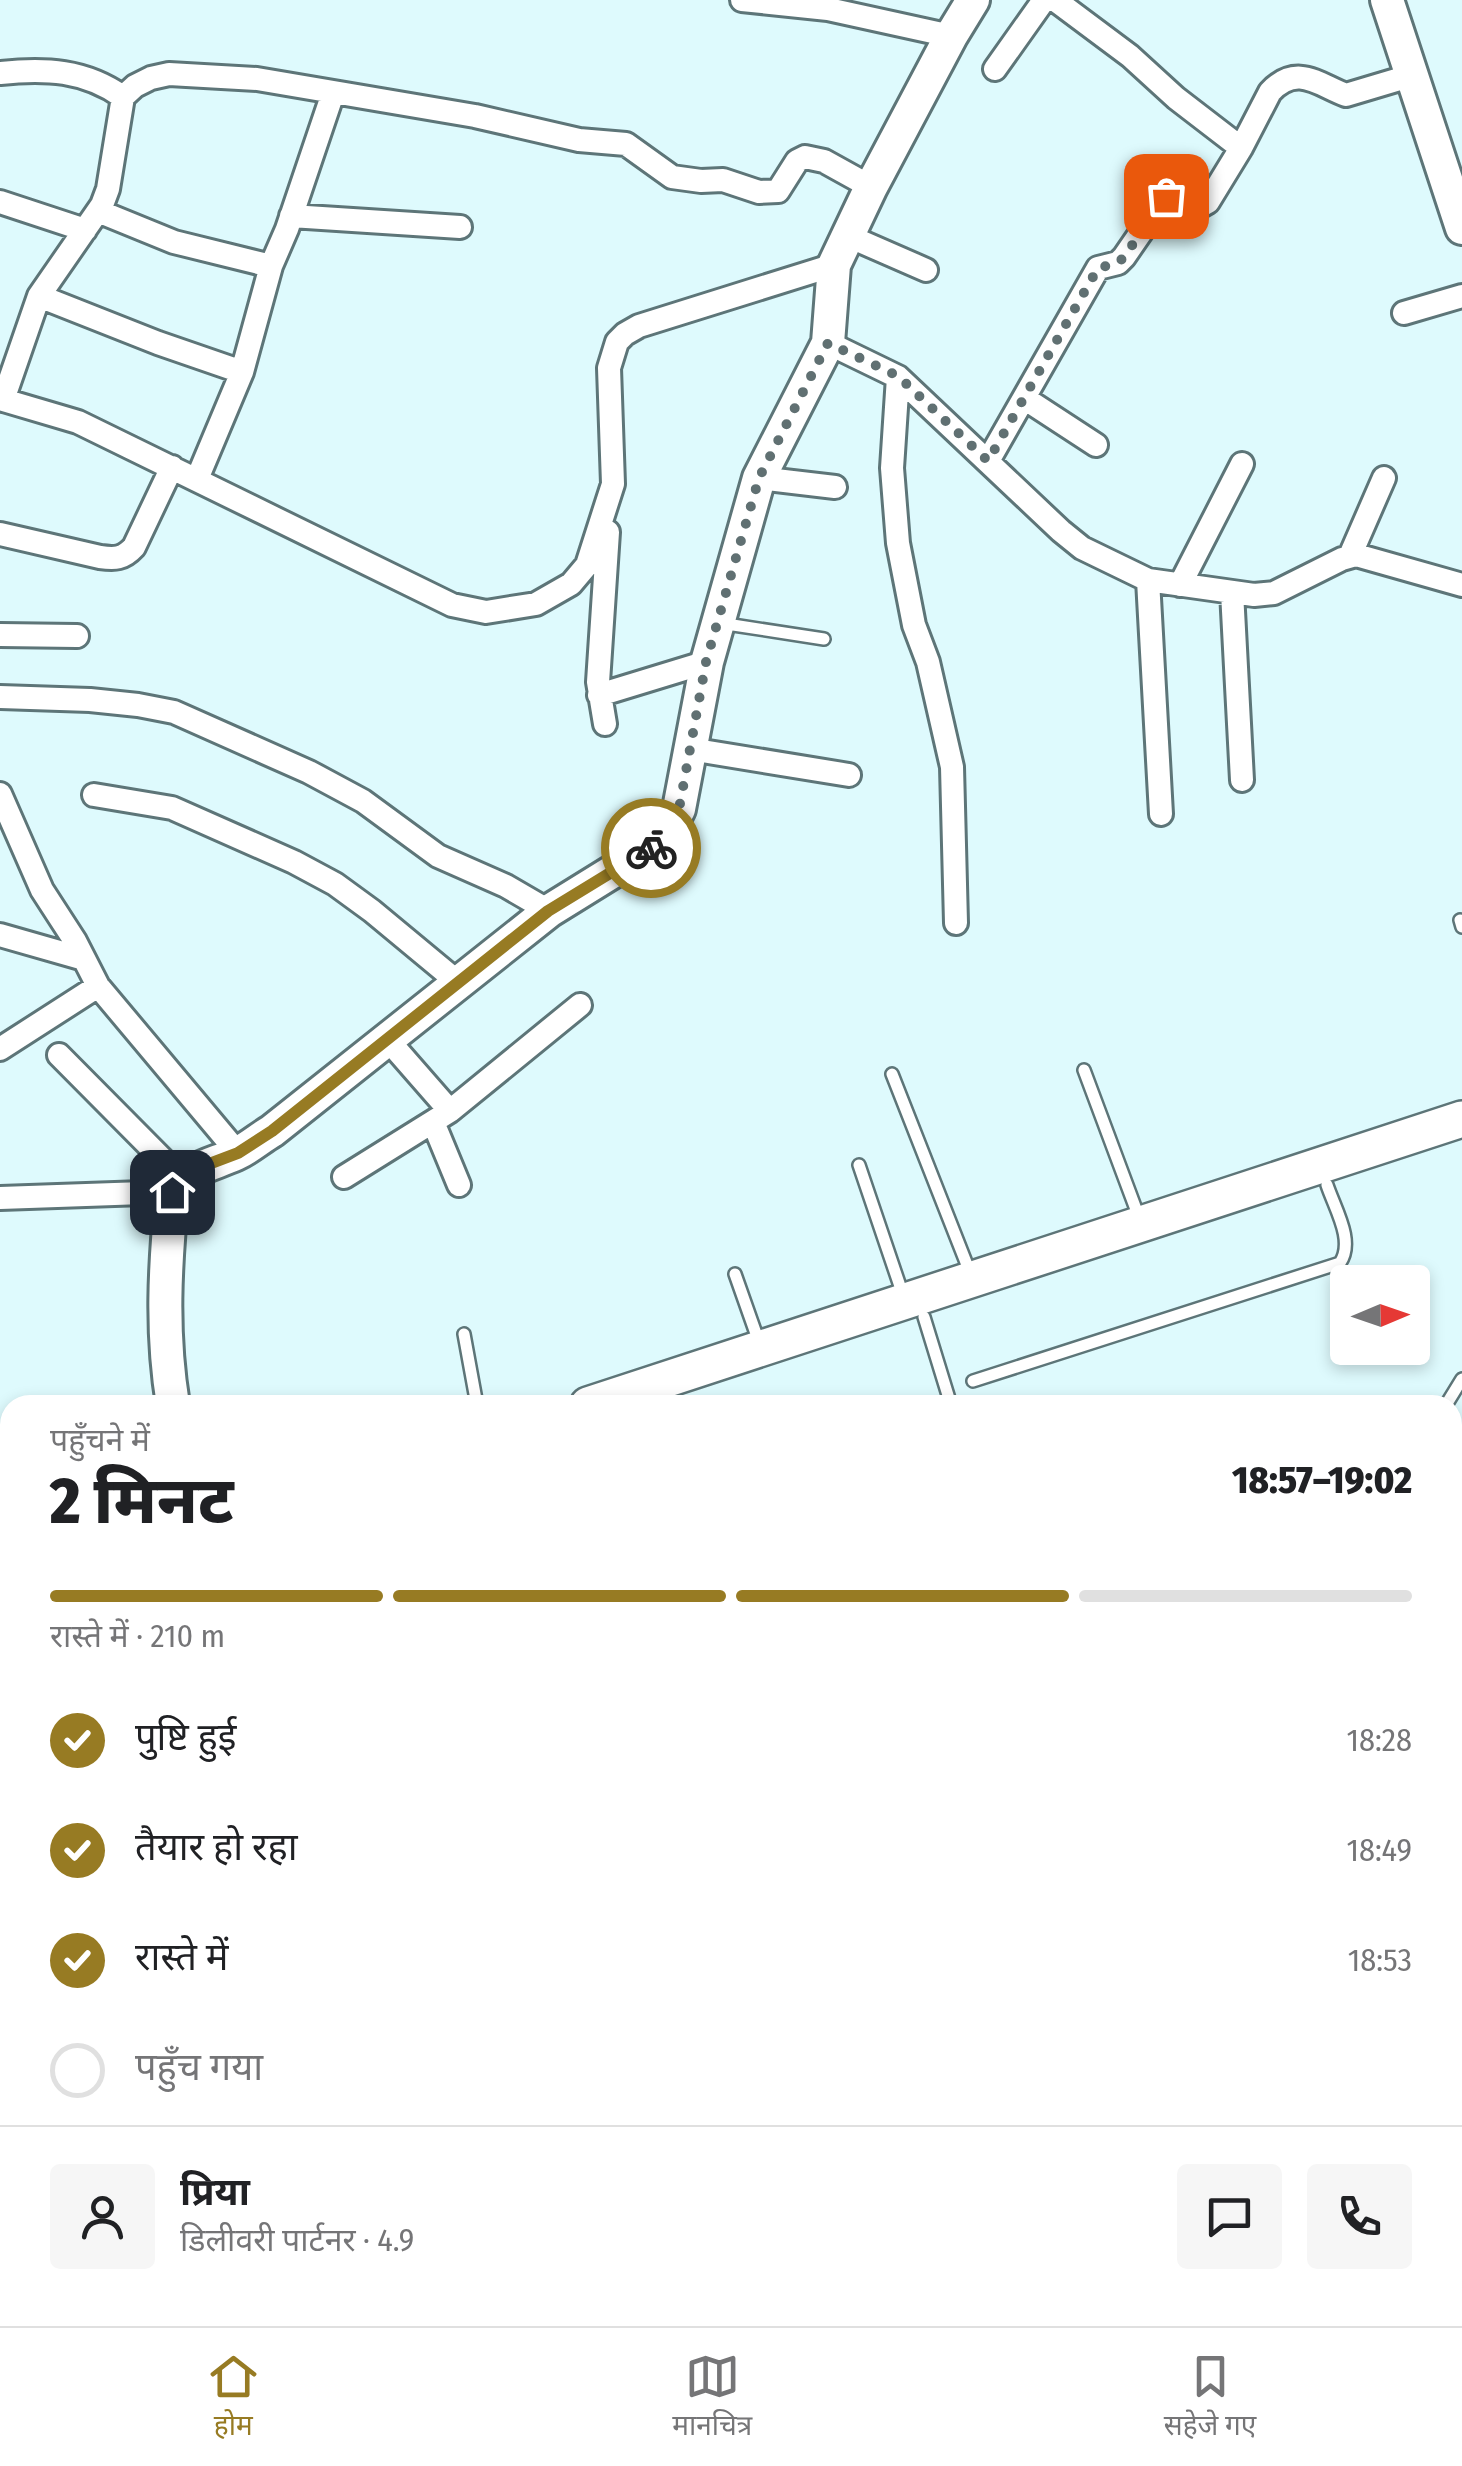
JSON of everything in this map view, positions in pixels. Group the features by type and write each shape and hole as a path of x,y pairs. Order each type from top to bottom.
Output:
{"main road":[{"path":"683,1395 914,1309 973,1279 1462,1119"},
{"path":"618,1395 761,1348 914,1309 1327,1186 1462,1141"}],"street":[{"path":"742,0 848,12 951,36"},
{"path":"171,1395 163,1314 177,1186 193,1170 238,1153 272,1131 548,911 654,846 668,831 679,809 706,662 759,478 828,343 834,265 871,186 973,0"},
{"path":"995,69 1044,0"},
{"path":"1055,0 1241,148"},
{"path":"1387,0 1412,76 1447,130 1462,228"},
{"path":"0,73 72,73 107,85 123,97"},
{"path":"613,484 588,565 571,584 536,604 486,612 452,605 78,422 2,399 40,296 91,221 108,188 123,97 135,86 169,74 258,79 475,116 579,140 626,144 672,177 723,180 769,193 778,190 797,161 805,156 824,161 871,186"},
{"path":"988,461 1098,268 1118,263 1124,257 1166,196 1174,194 1201,206 1208,202 1277,84 1307,78 1346,95 1412,76"},
{"path":"197,479 242,372 271,266 333,92"},
{"path":"0,202 271,266"},
{"path":"291,216 460,226"},
{"path":"846,235 926,270"},
{"path":"605,724 598,682 613,484 609,368 617,342 640,326 834,265"},
{"path":"40,296 242,372"},
{"path":"1404,313 1462,296"},
{"path":"828,343 898,376 1082,548 1148,580 1254,595 1274,593 1350,556 1362,556 1462,585"},
{"path":"898,376 892,468 898,543 914,625 928,662 952,766 956,922"},
{"path":"1024,398 1096,445"},
{"path":"1180,584 1242,464"},
{"path":"0,534 100,557 126,556 134,548 172,467"},
{"path":"759,478 835,487"},
{"path":"1350,556 1384,478"},
{"path":"1148,580 1161,814"},
{"path":"1232,592 1242,780"},
{"path":"0,636 77,636"},
{"path":"599,695 706,662"},
{"path":"0,697 90,700 174,712 309,772 363,801 438,856 506,886 548,911"},
{"path":"690,749 849,775"},
{"path":"0,794 42,890 98,986 238,1153"},
{"path":"94,795 172,808 294,862 335,884 372,911 460,984"},
{"path":"0,934 84,959"},
{"path":"0,1049 98,986"},
{"path":"344,1177 441,1116 580,1004"},
{"path":"388,1040 441,1116 459,1185"},
{"path":"59,1055 177,1186"},
{"path":"0,1198 177,1186"}],"lane":[{"path":"718,623 824,639"},
{"path":"1084,1070 1142,1224"},
{"path":"892,1074 973,1279"},
{"path":"859,1165 947,1395"},
{"path":"974,1381 1340,1263 1346,1255 1347,1243 1327,1186"},
{"path":"734,1274 761,1348"},
{"path":"464,1334 475,1395"}],"way so far":[{"path":"651,848 668,831 679,809 706,662 759,478 828,343 898,376 988,461 1098,268 1118,263 1124,257 1166,196"}],"route":[{"path":"172,1192 193,1170 238,1153 272,1131 548,911 651,848"}]}
